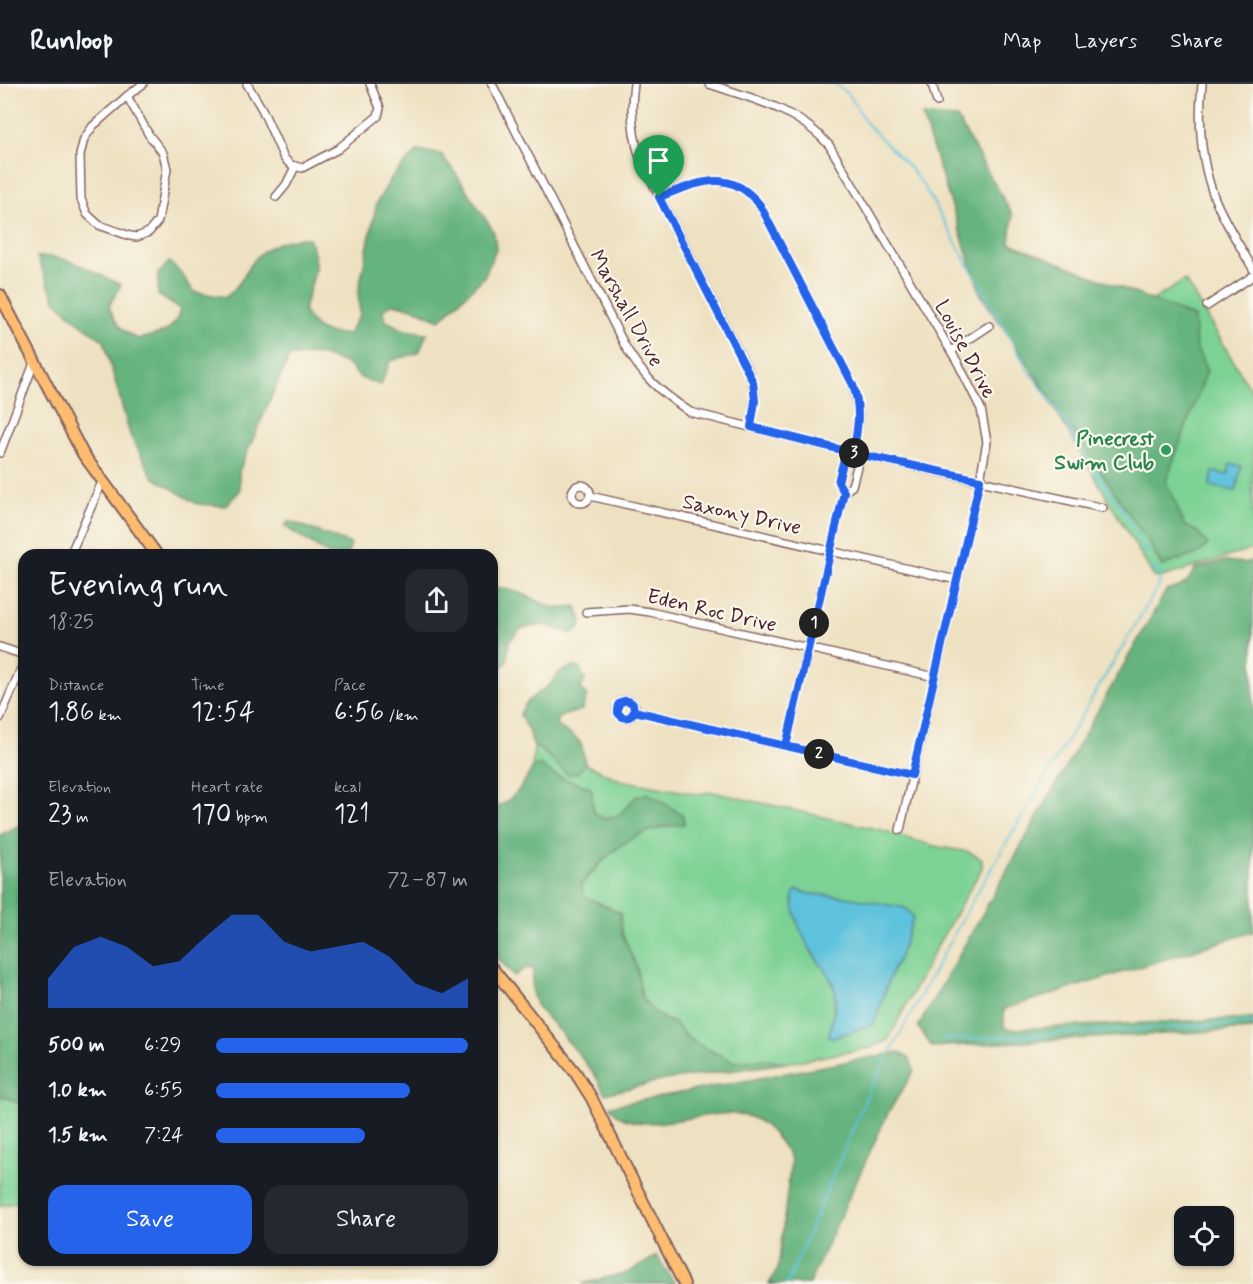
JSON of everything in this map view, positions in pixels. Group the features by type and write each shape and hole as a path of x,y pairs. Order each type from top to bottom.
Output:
{"main road":[{"path":"0,296 83,454 152,549"},
{"path":"498,976 575,1072 588,1093 684,1284"}],"street":[{"path":"127,96 149,135 163,153 167,169 158,221 149,232 136,237 99,225 87,214 81,199 80,155 84,139 93,126 127,96 143,84"},
{"path":"247,84 262,109 284,158 295,167 305,168 338,149 378,116 380,108 370,84"},
{"name":"Marshall Drive","path":"492,84 633,360 658,390 690,412 853,453 1103,508"},
{"path":"634,84 631,114 635,143 659,197 753,382 755,401 751,427"},
{"name":"Louise Drive","path":"708,84 790,113 811,126 820,135 839,160 951,351 981,409 987,442 980,480 900,830"},
{"path":"932,84 937,102"},
{"path":"1202,84 1200,116 1208,176 1223,216 1253,269"},
{"path":"276,197 286,185 295,167"},
{"path":"659,197 701,182 718,180 750,193 760,205 853,385 857,400 859,416 853,453 852,486 844,492 786,746"},
{"path":"1208,306 1253,276"},
{"path":"951,351 989,326"},
{"path":"0,453 3,435 34,363"},
{"path":"844,492 838,482 853,453"},
{"path":"73,549 102,482"},
{"name":"Saxony Drive","path":"590,496 957,580"},
{"name":"Eden Roc Drive","path":"586,612 636,610 935,677"},
{"path":"0,647 18,653"},
{"path":"0,718 18,676"},
{"path":"634,711 912,775"}],"green space":[{"path":"922,116 957,118 1013,216 1010,243 1194,317 1196,347 1207,371 1166,481 1185,526 1197,531 1208,545 1199,553 1162,566 981,295"},
{"path":"418,151 441,154 494,232 496,249 484,277 440,320 413,308 392,304 383,310 386,321 405,330 427,333 419,353 390,361 381,385 361,378 346,363 315,354 289,357 239,471 240,491 225,506 197,504 153,477 130,435 104,341 77,321 55,300 37,257 70,261 121,285 109,306 120,326 138,339 165,331 178,317 180,309 158,295 158,274 169,262 181,273 194,292 226,297 238,285 257,257 270,247 293,239 309,238 315,267 304,311 313,324 322,331 348,334 360,315 358,293 377,202 392,177"},
{"name":"Pinecrest Swim Club","path":"1185,280 1253,394 1253,549 1159,578 1154,577 1034,374"},
{"path":"289,521 351,544 349,549 320,549 284,526"},
{"path":"1253,560 1253,932 1004,1009 1004,1028 1253,1018 1253,1029 932,1047 918,1027 1167,589 1184,584 1195,569 1225,561 1245,563"},
{"path":"498,588 555,608 576,606 582,620 579,630 572,634 546,625 522,628 509,641 507,662 499,669"},
{"path":"572,667 580,668 585,680 581,688 587,696 582,710 559,717 557,726 578,740 585,764 577,773 568,775 540,749 534,747 520,715 533,696 550,685 558,673"},
{"path":"534,747 540,749 568,774 577,773 585,764 620,780 697,794 713,792 881,830 934,846 969,852 982,859 982,868 936,948 888,1040 870,1048 786,1063 769,1059 734,1062 699,1045 686,1036 674,1023 654,1012 642,998 637,968 622,933 620,913 584,896 581,885 625,842 650,830 683,824 636,797 619,815 604,819 594,813 591,788 554,775 540,766 532,769","holes":["797,890 810,894 846,897 899,959 892,970 874,1024 833,1038 829,1036 835,990 829,976 811,951"]},
{"path":"540,765 554,775 591,788 594,813 604,819 619,815 636,797 648,793 683,815 684,824 651,830 625,842 614,851 581,884 584,896 620,913 622,933 637,968 642,998 654,1012 674,1023 686,1036 699,1045 734,1062 769,1059 786,1063 665,1080 605,1094 596,1077 578,1053 536,1005 532,992 533,969 526,968 514,976 498,958 498,806 511,798 532,769"},
{"path":"18,826 18,1102 0,1095 0,835"},
{"path":"899,1052 910,1059 914,1071 888,1113 809,1284 769,1284 778,1269 791,1160 767,1128 747,1116 733,1114 716,1114 665,1122 632,1121 618,1115 610,1106"},
{"path":"0,1083 18,1087 18,1202 0,1206"},
{"path":"657,1256 675,1284 582,1284 629,1272"}],"water":[{"path":"1230,464 1241,466 1236,491 1210,486 1213,472 1228,475"},
{"path":"797,890 810,894 846,897 905,908 911,914 913,918 874,1024 833,1038 829,1036 835,1007 835,990 830,977 811,951 799,927 793,903 793,894"}],"waterway":[{"path":"836,84 850,96 866,123 910,168 925,188 1028,370 1066,421 1077,446 1123,510 1148,554"},
{"path":"787,1284 870,1089 971,903 1159,585 1160,572 1150,568"},
{"path":"942,1040 1253,1023"}],"place":[{"name":"Pinecrest Swim Club","path":"1166,450"}],"route":[{"path":"659,197 701,182 718,180 740,187 754,197 853,385 859,416 853,453 980,480 912,775 634,711 627,718 619,716 618,705 625,700 633,704 634,711 786,746 844,492 838,482 846,451 751,427 755,394 749,372 659,197"}]}
